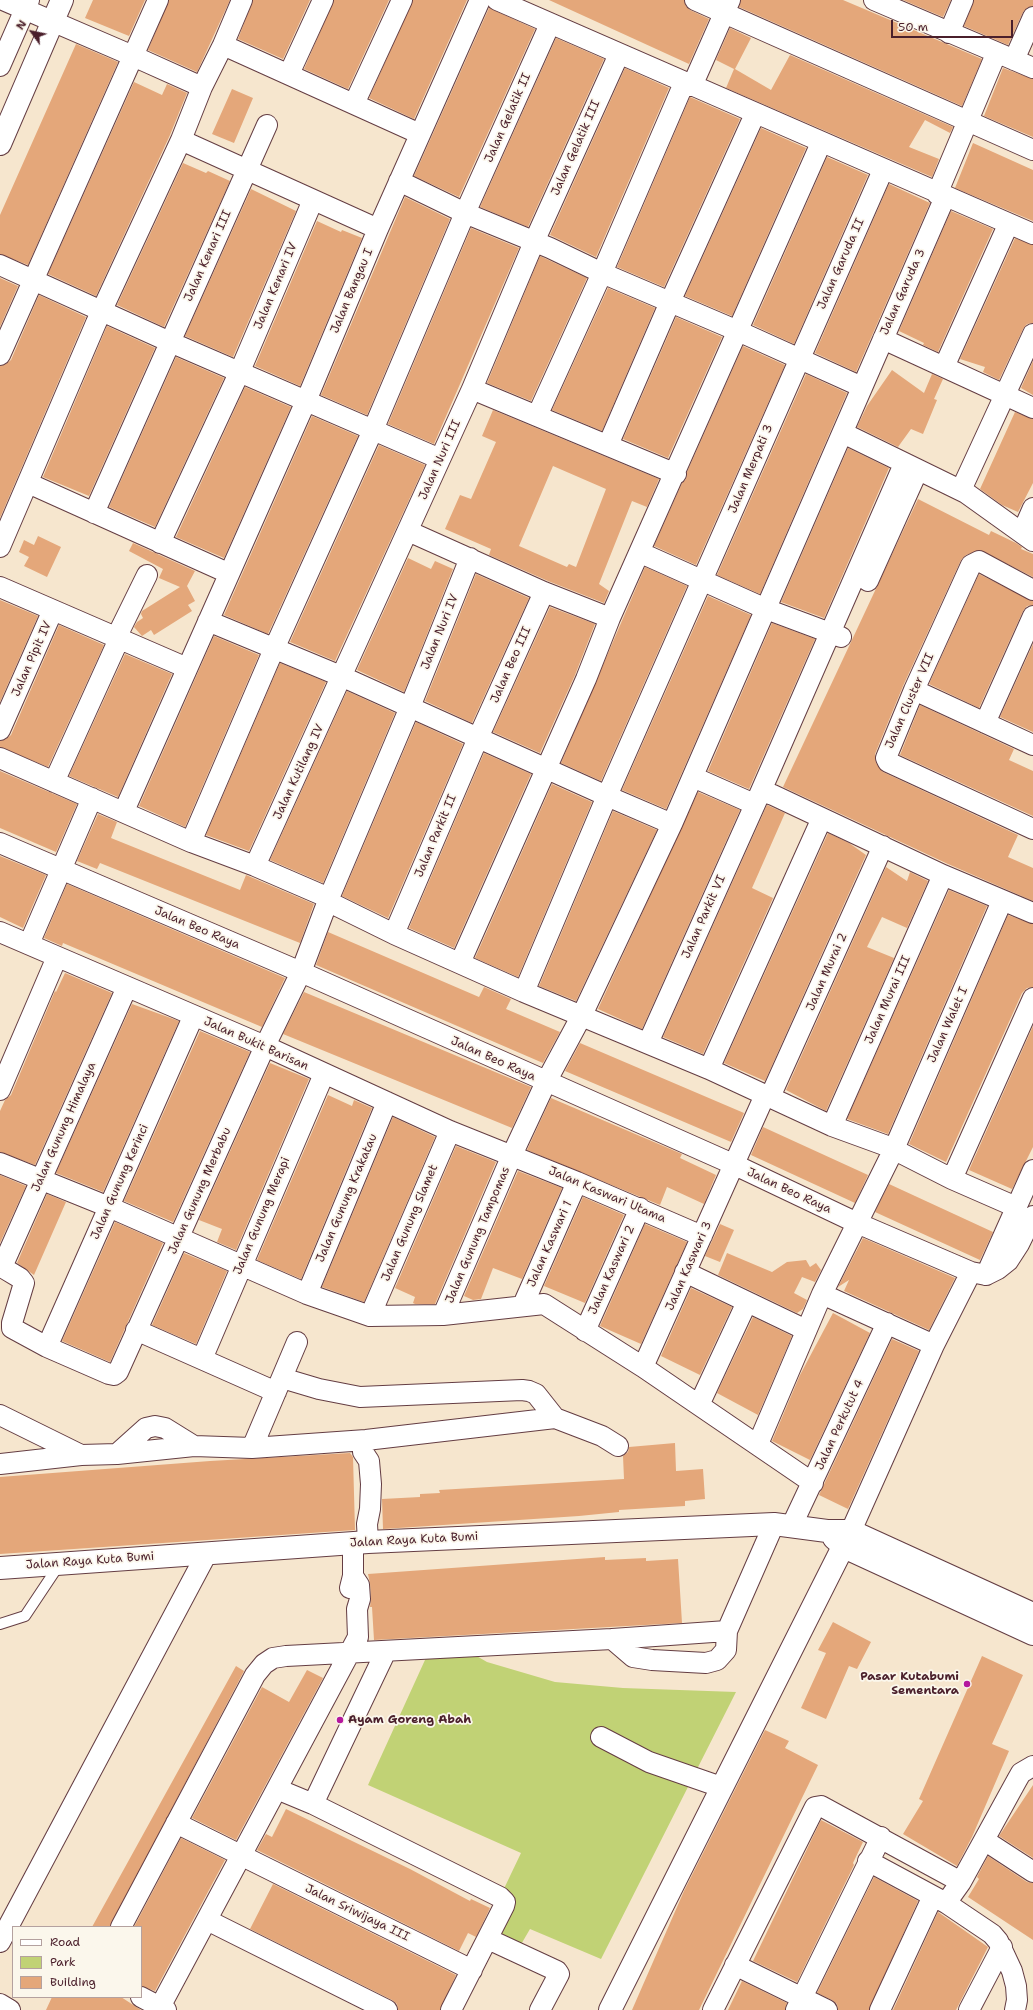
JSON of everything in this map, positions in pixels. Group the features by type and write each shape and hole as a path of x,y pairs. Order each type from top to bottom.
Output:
{"street":[{"path":"3,0 27,5 54,21 202,87"},
{"path":"0,144 62,0"},
{"path":"0,355 158,0"},
{"path":"1,539 28,483 102,311 181,140 202,87 224,45 242,0"},
{"path":"289,74 322,0"},
{"path":"354,104 402,0"},
{"name":"Jalan Bangau I","path":"124,811 228,573 306,401 378,229 480,0"},
{"path":"497,0 1008,225 1033,234"},
{"path":"695,0 727,6 1033,150"},
{"path":"949,33 963,0"},
{"path":"879,1 949,33 1033,68"},
{"path":"0,66 27,5"},
{"path":"537,416 688,84 727,6"},
{"name":"Jalan Garuda 3","path":"693,777 883,339 941,195 967,120 1005,57 1033,17"},
{"name":"Jalan Gelatik II","path":"191,842 274,649 373,430 465,213 550,24"},
{"path":"224,45 420,134"},
{"name":"Jalan Gelatik III","path":"534,242 619,54"},
{"path":"608,445 670,302 755,114"},
{"name":"Jalan Kenari III","path":"94,513 267,125"},
{"path":"181,140 378,229"},
{"path":"460,963 586,679 610,618 676,474 738,330 822,143"},
{"name":"Jalan Garuda II","path":"799,358 883,170"},
{"path":"399,181 465,213 534,242 602,274 738,330 862,387"},
{"name":"Jalan Kenari IV","path":"160,543 240,371 313,200"},
{"path":"944,367 1008,225"},
{"name":"Jalan Nuri III","path":"343,677 472,389 534,242"},
{"path":"0,265 170,342 440,458"},
{"path":"960,490 1033,334"},
{"path":"883,339 1033,408"},
{"name":"Jalan Merpati 3","path":"524,992 607,796 704,580 799,358"},
{"path":"472,389 676,474"},
{"path":"843,433 960,490 1028,537 1033,508"},
{"name":"Jalan Parkit VI","path":"648,1044 799,718 911,467"},
{"path":"28,483 228,573"},
{"path":"408,531 544,592 610,618"},
{"path":"640,553 704,580 766,609 836,635"},
{"name":"Jalan Nuri IV","path":"329,898 410,707 470,558"},
{"name":"Jalan Cluster VII","path":"1033,590 979,561 974,562 914,690 886,758 888,762 1033,829"},
{"path":"54,782 147,575"},
{"path":"0,586 187,668"},
{"name":"Jalan Beo III","path":"478,738 544,592"},
{"name":"Jalan Pipit IV","path":"0,730 53,610"},
{"path":"985,723 1033,616"},
{"path":"208,621 343,677 672,824"},
{"name":"Jalan Kutilang IV","path":"255,866 343,677"},
{"path":"914,690 1033,745"},
{"name":"Jalan Parkit II","path":"394,934 478,738"},
{"path":"0,758 124,811 191,842 255,866 329,898 330,902 333,904 394,934 524,992 709,1069 832,1126 894,1149 952,1179 1025,1212"},
{"path":"693,777 762,797 822,818 1002,901 1033,913"},
{"name":"Jalan Gunung Tampomas","path":"443,1315 512,1155 546,1082 582,1015 693,777"},
{"path":"29,944 92,798"},
{"path":"709,1069 822,818"},
{"name":"Jalan Beo Raya","path":"0,843 301,972 734,1165 857,1223 979,1274"},
{"name":"Jalan Murai 2","path":"734,1165 883,846"},
{"name":"Jalan Murai III","path":"832,1126 943,874"},
{"name":"Jalan Gunung Merbabu","path":"47,1347 114,1375 118,1372 180,1238 264,1046 301,972 329,898"},
{"name":"Jalan Walet I","path":"758,1444 822,1294 894,1149 1002,901"},
{"name":"Jalan Bukit Barisan","path":"0,932 193,1017 264,1046 450,1131 512,1155"},
{"path":"0,1090 57,957"},
{"name":"Jalan Gunung Himalaya","path":"1,1267 127,988"},
{"path":"952,1179 1033,998"},
{"name":"Jalan Gunung Kerinci","path":"47,1347 193,1017"},
{"name":"Jalan Gunung Merapi","path":"202,1359 324,1074"},
{"name":"Jalan Gunung Krakatau","path":"307,1294 387,1102"},
{"name":"Jalan Gunung Slamet","path":"370,1316 450,1131"},
{"name":"Jalan Kaswari Utama","path":"512,1155 640,1208 702,1236"},
{"path":"0,1162 109,1207 307,1294 370,1316 443,1315 523,1305 544,1304 550,1306 585,1331 643,1367 758,1444 813,1483"},
{"name":"Jalan Kaswari 3","path":"643,1367 734,1165"},
{"path":"610,2010 847,1539 934,1345 979,1274 1025,1212 1033,1170"},
{"name":"Jalan Kaswari 1","path":"523,1305 577,1182"},
{"name":"Jalan Kaswari 2","path":"585,1331 640,1208"},
{"path":"1,1267 20,1278 24,1283 12,1323 6,1331 47,1347"},
{"path":"685,1272 806,1330"},
{"path":"822,1294 934,1345"},
{"path":"699,1405 748,1302"},
{"name":"Jalan Perkutut 4","path":"612,1639 633,1657 652,1660 706,1663 717,1660 726,1650 727,1631 783,1524 813,1483 887,1323"},
{"path":"135,1333 202,1359 279,1385 319,1389 360,1397 522,1390 536,1394 555,1418"},
{"path":"252,1448 296,1342"},
{"path":"0,1415 81,1455"},
{"path":"0,1464 81,1455 117,1454 146,1428 155,1426 165,1428 194,1446 252,1448 365,1446 555,1418 602,1436 618,1446"},
{"path":"142,1998 163,2008 207,1920 358,1637 357,1609 360,1599 359,1585 353,1576 362,1537 360,1511 360,1461 365,1446"},
{"name":"Jalan Raya Kuta Bumi","path":"0,1568 207,1553 362,1537 783,1524 827,1531 847,1539"},
{"path":"847,1539 1033,1614"},
{"path":"847,1539 1033,1634"},
{"path":"0,1942 207,1553"},
{"path":"122,1926 255,1675 264,1664 273,1658 286,1656 612,1639 727,1631"},
{"path":"313,1804 386,1651"},
{"path":"600,1737 649,1762 721,1787"},
{"path":"880,2010 940,1900 961,1882 1021,1773 1031,1769"},
{"path":"277,1789 313,1804 500,1897 504,1902 504,1906 451,2010"},
{"path":"713,2010 734,1965 815,1807 821,1806 881,1837 961,1882"},
{"name":"Jalan Sriwijaya III","path":"176,1823 472,1970"},
{"path":"799,2004 881,1837"},
{"path":"984,1840 1033,1872"},
{"path":"868,1861 940,1900 992,1934 1002,1947 1012,1971 1016,1986 1017,2000 1015,2010"},
{"path":"207,1920 356,2003 387,2010"},
{"path":"488,1938 557,1972 559,1978 540,2010"},
{"path":"969,2010 1002,1947"},
{"path":"734,1965 799,2004 827,2010"},
{"path":"0,2004 10,2010"}],"lane":[{"path":"0,1624 25,1616 60,1563"}],"green space":[{"path":"461,1647 487,1662 555,1682 623,1688 736,1692 601,1959 530,1929 516,1953 488,1939 500,1897 521,1853 368,1785 430,1649"}],"building":[{"path":"93,0 145,0 129,36 85,18"},
{"path":"169,0 230,0 197,72 148,50"},
{"path":"253,0 310,0 283,59 238,39"},
{"path":"334,0 389,0 348,89 304,69"},
{"path":"413,0 467,0 414,119 369,98"},
{"path":"549,0 684,0 686,6 690,10 709,19 689,64"},
{"path":"741,0 843,0 982,59 962,106 739,7"},
{"path":"903,0 951,0 943,17"},
{"path":"974,0 1033,0 1033,6 1027,8 1023,12 1008,45 964,26"},
{"path":"489,8 535,29 459,197 414,176"},
{"path":"730,28 751,38 735,69 771,90 790,55 953,127 950,133 925,120 909,147 939,159 932,177 726,88 734,69 716,60"},
{"path":"556,38 604,59 528,227 480,207"},
{"path":"76,44 118,62 28,265 0,254 0,215"},
{"path":"625,68 669,88 596,257 550,235"},
{"path":"1003,68 1033,79 1033,137 984,116"},
{"path":"134,82 162,95 167,84 187,93 170,135 96,296 48,274"},
{"path":"232,89 253,98 234,143 212,134"},
{"path":"690,97 740,119 664,287 617,267"},
{"path":"761,128 806,148 732,316 685,296"},
{"path":"973,143 1033,170 1033,221 955,188"},
{"path":"827,157 868,175 794,344 753,325"},
{"path":"183,163 206,173 208,171 230,181 164,327 117,305"},
{"path":"889,184 930,203 856,372 815,353"},
{"path":"251,189 296,211 233,357 185,336"},
{"path":"405,197 450,219 367,415 321,395"},
{"path":"951,211 993,229 938,352 923,345 924,343 899,331"},
{"path":"317,221 341,232 342,230 362,238 300,386 255,366"},
{"path":"471,228 519,248 434,444 388,424"},
{"path":"1015,238 1033,245 1033,323 1027,324 1023,329 999,380 983,372 985,367 960,359"},
{"path":"540,256 587,278 531,401 487,383"},
{"path":"0,278 18,286 0,327"},
{"path":"608,288 655,308 602,431 552,410"},
{"path":"39,295 86,317 0,518 0,366 11,360"},
{"path":"676,317 722,337 668,458 623,439"},
{"path":"107,326 155,348 89,496 43,477"},
{"path":"743,346 785,365 696,565 654,546 682,483 686,479 687,472"},
{"path":"176,357 224,378 155,527 109,507"},
{"path":"1033,361 1033,395 1021,388"},
{"path":"892,370 924,393 932,374 943,379 934,399 937,400 923,434 911,429 898,447 857,427 867,406"},
{"path":"806,374 847,393 760,594 717,575"},
{"path":"245,387 291,407 224,558 176,537"},
{"path":"493,410 659,479 647,507 632,501 599,584 609,591 604,603 548,581 489,555 491,549 445,529 460,495 471,499 496,442 482,436","holes":["553,466 606,489 576,567 569,564 567,567 519,546"]},
{"path":"1015,412 1033,419 1033,483 1018,512 1002,505 980,489"},
{"path":"312,416 358,436 268,634 224,615"},
{"path":"379,445 425,465 335,661 290,642"},
{"path":"848,448 889,468 824,618 781,602"},
{"path":"918,499 989,535 991,531 1016,543 1022,547 1021,549 1033,554 1033,577 980,550 966,555 961,560 903,686 875,754 876,763 883,772 1018,835 1008,857 1033,868 1033,901 948,864 783,787"},
{"path":"38,536 61,547 47,577 24,566 29,557 19,552 24,540 34,545"},
{"path":"133,543 195,571 187,586 195,601 188,605 192,611 154,635 151,630 142,636 134,627 137,622 143,618 141,614 142,611 180,587 159,578 163,569 129,551"},
{"path":"408,558 431,569 435,561 453,569 404,692 357,670"},
{"path":"645,567 687,586 601,781 561,763"},
{"path":"476,574 529,598 472,723 425,701"},
{"path":"979,574 1033,601 1033,605 1027,606 1023,611 979,708 929,684"},
{"path":"708,596 751,615 666,809 622,790"},
{"path":"0,600 38,616 0,702"},
{"path":"550,607 595,624 575,675 540,753 493,732"},
{"path":"772,623 815,639 749,789 708,771"},
{"path":"59,625 104,645 48,767 0,747 0,741 11,735"},
{"path":"214,636 259,655 185,827 139,806"},
{"path":"1033,644 1033,732 1000,717"},
{"path":"125,654 172,674 118,797 69,776"},
{"path":"280,663 326,682 249,851 206,835"},
{"path":"347,691 395,713 323,883 270,860"},
{"path":"920,705 1014,749 1009,760 1033,771 1033,816 900,755"},
{"path":"416,722 463,744 388,918 342,896"},
{"path":"484,753 531,774 454,948 409,928"},
{"path":"0,771 77,804 56,852 0,828"},
{"path":"552,784 592,802 518,977 475,958"},
{"path":"698,792 740,810 642,1029 598,1009"},
{"path":"767,805 785,813 752,888 773,898 703,1054 663,1037"},
{"path":"613,811 657,830 576,1001 539,986"},
{"path":"98,814 117,822 111,838 240,890 246,875 314,904 300,943 100,863 97,869 77,861"},
{"path":"828,833 849,843 866,855 765,1081 724,1063"},
{"path":"0,856 46,875 23,928 0,917"},
{"path":"886,867 907,881 910,872 928,881 907,928 882,917 867,947 894,958 826,1111 786,1090"},
{"path":"67,884 285,978 262,1027 63,943 62,946 44,938"},
{"path":"949,890 987,906 888,1134 847,1119"},
{"path":"1008,915 1033,924 1033,987 1027,988 1022,993 946,1162 909,1144"},
{"path":"328,932 479,997 484,987 511,999 506,1009 560,1032 543,1063 316,965"},
{"path":"65,973 112,993 35,1165 0,1152 0,1111 5,1100 11,1095 55,991 56,992"},
{"path":"304,992 531,1087 512,1128 283,1034"},
{"path":"132,1004 179,1021 103,1192 56,1173"},
{"path":"1033,1026 1033,1147 1012,1189 969,1170"},
{"path":"200,1031 250,1052 173,1222 124,1201"},
{"path":"580,1043 744,1113 731,1142 565,1071"},
{"path":"270,1063 309,1079 236,1250 217,1242 222,1229 199,1220"},
{"path":"328,1095 352,1106 354,1100 372,1108 301,1279 257,1260"},
{"path":"551,1098 682,1154 680,1158 716,1175 704,1204 667,1187 660,1205 527,1150"},
{"path":"393,1117 435,1137 364,1302 322,1287"},
{"path":"763,1127 868,1175 855,1203 751,1155"},
{"path":"456,1146 496,1162 435,1304 415,1304 413,1303 415,1297 395,1288"},
{"path":"518,1171 562,1188 522,1279 493,1268 481,1299 473,1300 464,1296"},
{"path":"0,1175 26,1186 0,1243"},
{"path":"889,1184 993,1232 980,1260 875,1212"},
{"path":"47,1194 66,1202 34,1275 17,1263"},
{"path":"583,1197 624,1215 585,1303 544,1286"},
{"path":"115,1222 163,1243 110,1362 62,1341"},
{"path":"645,1224 687,1242 641,1344 600,1326"},
{"path":"720,1224 734,1230 720,1262 705,1256"},
{"path":"863,1238 955,1278 929,1330 844,1291 849,1280 838,1287"},
{"path":"184,1253 227,1271 196,1344 152,1325"},
{"path":"727,1253 772,1272 787,1262 806,1260 810,1267 816,1263 821,1270 815,1282 802,1277 794,1293 807,1300 803,1309 797,1313 718,1275"},
{"path":"691,1288 732,1307 700,1375 661,1356"},
{"path":"833,1313 870,1333 810,1460 772,1441 800,1375"},
{"path":"753,1317 792,1336 758,1415 717,1393"},
{"path":"892,1339 919,1351 848,1509 819,1495"},
{"path":"675,1443 676,1471 703,1469 705,1499 685,1501 685,1506 619,1510 619,1512 579,1516 383,1529 382,1499 420,1497 420,1494 440,1493 439,1490 624,1479 623,1456 628,1452 629,1447"},
{"path":"350,1453 353,1457 355,1530 0,1554 0,1477 210,1461"},
{"path":"605,1557 605,1560 646,1558 646,1561 678,1559 682,1623 374,1640 368,1574"},
{"path":"833,1622 871,1642 857,1669 849,1666 826,1719 801,1708 826,1653 818,1650"},
{"path":"982,1656 1023,1675 992,1744 1009,1751 972,1837 957,1866 903,1834 923,1801 919,1799"},
{"path":"236,1666 244,1671 111,1926 93,1926"},
{"path":"307,1670 323,1678 236,1840 192,1818 262,1687 289,1702"},
{"path":"765,1730 789,1741 785,1748 818,1765 699,2010 632,2010 684,1891"},
{"path":"1033,1785 1033,1858 999,1836"},
{"path":"286,1809 410,1869 470,1901 471,1899 490,1908 476,1937 468,1933 459,1951 257,1850 266,1834 272,1837"},
{"path":"821,1820 863,1842 853,1863 854,1865 797,1982 753,1961"},
{"path":"181,1838 225,1860 155,1991 142,1986 142,1926 135,1926"},
{"path":"988,1856 1027,1882 1033,1883 1033,1940 968,1897 979,1879 977,1877"},
{"path":"874,1877 918,1901 869,2010 838,2010 837,2004 817,1993"},
{"path":"273,1884 456,1975 440,2010 398,2010 397,2004 392,2000 250,1929"},
{"path":"938,1912 988,1947 956,2010 893,2010"},
{"path":"742,1981 787,2003 785,2010 728,2010"},
{"path":"52,1998 123,1998 141,2010 46,2010"}],"place":[{"name":"Pasar Kutabumi Sementara","path":"967,1684"},
{"name":"Ayam Goreng Abah","path":"340,1720"}]}
